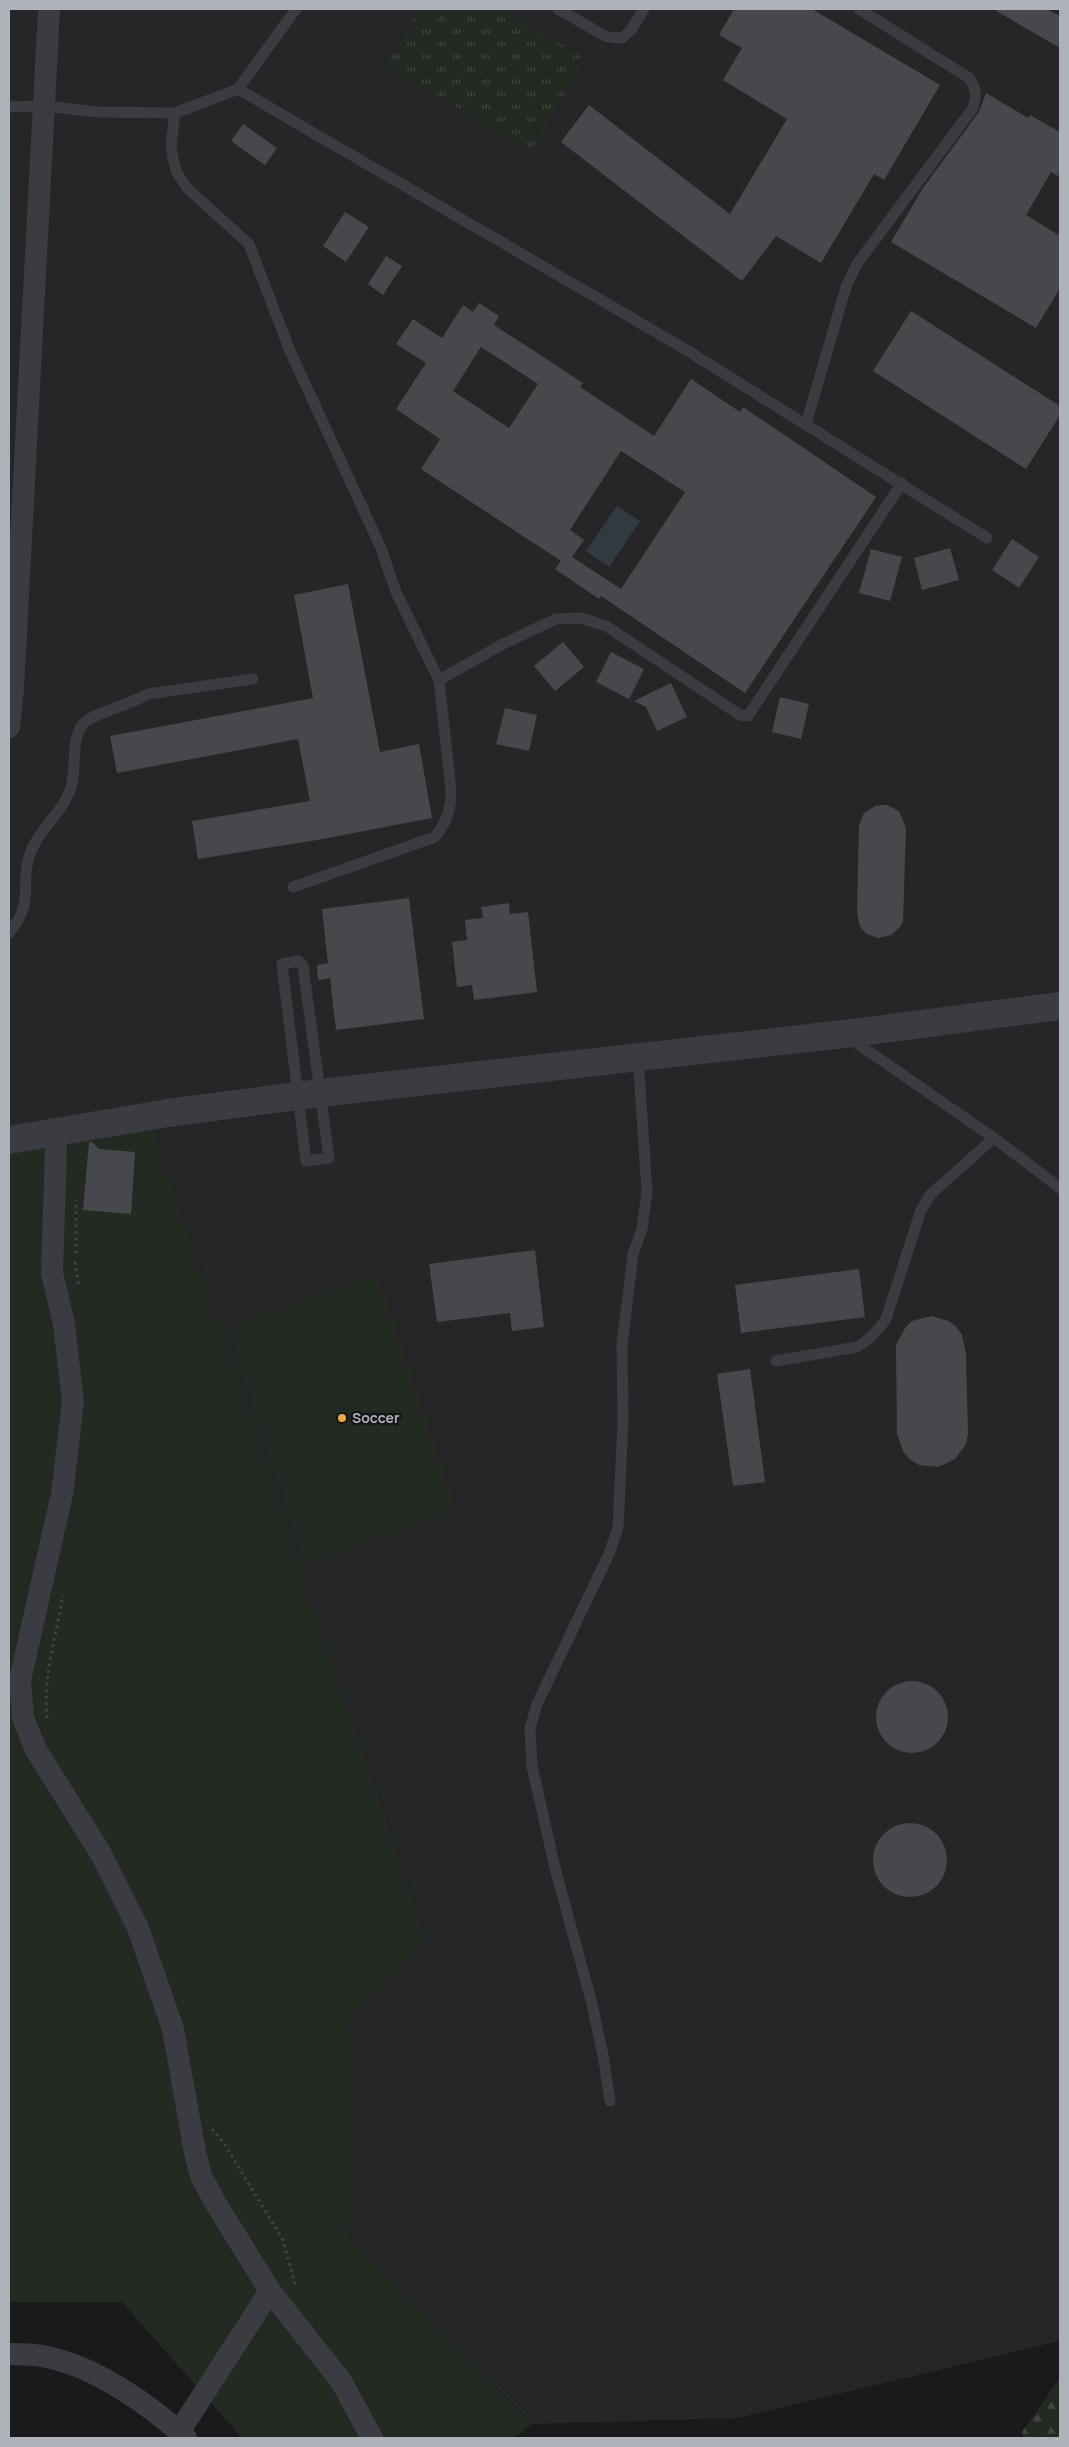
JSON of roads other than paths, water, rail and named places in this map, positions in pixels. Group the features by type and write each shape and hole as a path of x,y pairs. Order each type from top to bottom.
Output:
{"street":[{"path":"9,727 49,9"},
{"path":"9,1140 168,1114 309,1095 844,1034 1060,1006"},
{"path":"53,1132 56,1148 56,1176 52,1229 52,1273 58,1294 70,1366 73,1402 72,1423 62,1494 14,1682 28,1734 47,1769 101,1854 138,1928 156,1974 173,2029 193,2143 201,2176 216,2204 270,2291 341,2380 372,2438"},
{"path":"9,2354 47,2356 86,2370 123,2391 183,2435 270,2291"}],"lane":[{"path":"9,107 44,106 98,112 175,113 238,89 296,9"},
{"path":"558,9 607,37 622,38 631,30 644,9"},
{"path":"806,424 846,287 857,264 973,108 976,97 975,86 969,78 859,9"},
{"path":"238,89 680,346 902,483 987,538"},
{"path":"175,113 171,145 178,173 188,189 243,238 253,253 290,351 381,548 396,592 439,680 451,790 451,806 445,824 435,837 293,887"},
{"path":"439,680 501,645 556,619 581,618 606,626 740,715 748,716 902,483"},
{"path":"9,933 18,922 25,908 28,862 31,850 70,791 78,733 83,724 92,718 148,694 253,679"},
{"path":"309,1016 303,966 298,961 282,964 290,1018 309,1095 329,1158 306,1161 309,1095 309,1016"},
{"path":"290,1018 309,1016"},
{"path":"844,1034 994,1138 1060,1188"},
{"path":"610,2101 594,2012 556,1868 532,1766 530,1729 537,1704 609,1554 618,1528 623,1422 622,1345 633,1254 642,1229 646,1191 638,1057"},
{"path":"776,1361 857,1347 878,1332 886,1319 921,1210 931,1194 994,1138"}],"place":[{"name":"Soccer","path":"342,1418"}]}
